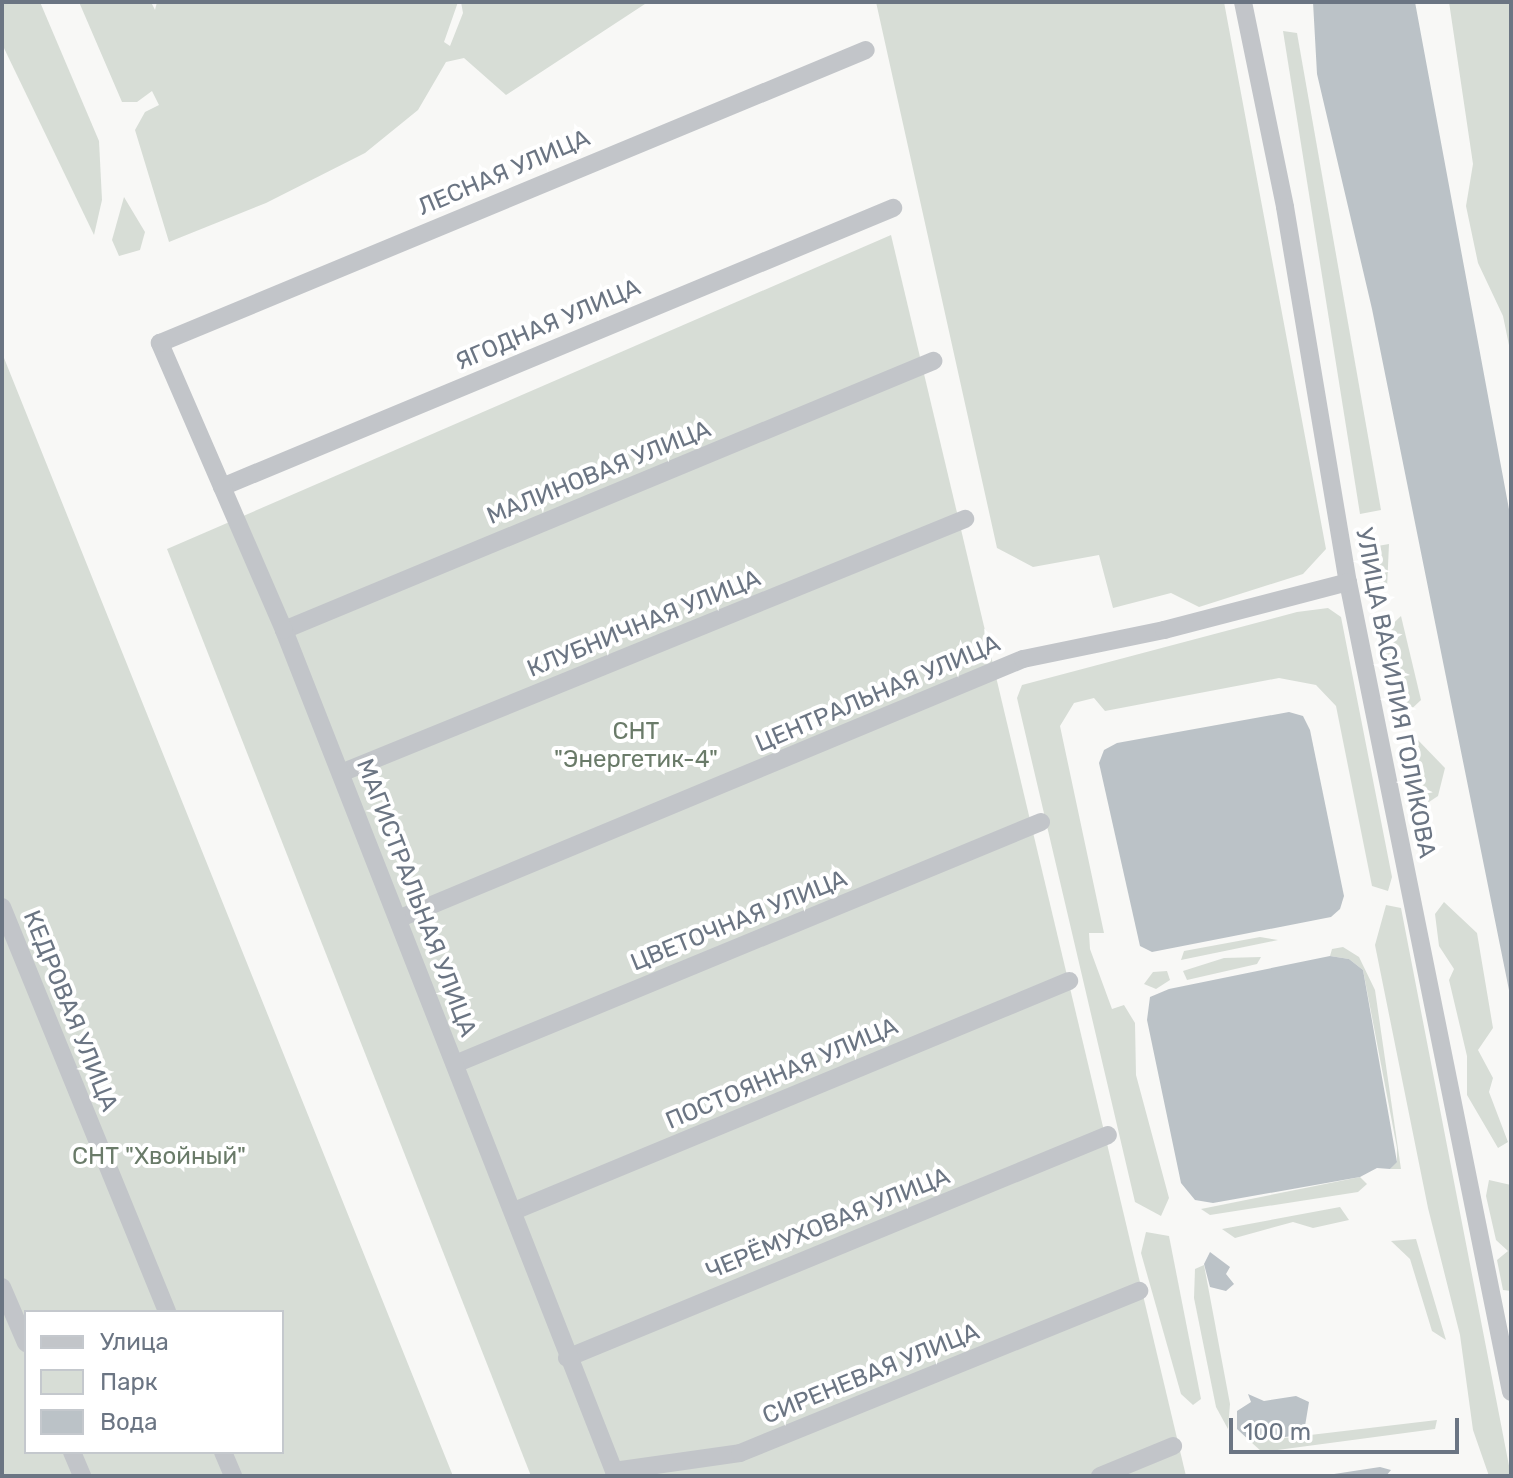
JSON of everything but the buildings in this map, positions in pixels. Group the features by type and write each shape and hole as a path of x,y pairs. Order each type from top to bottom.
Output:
{"street":[{"name":"УЛИЦА ВАСИЛИЯ ГОЛИКОВА","path":"1243,2 1285,207 1348,582 1511,1392"},
{"name":"ЛЕСНАЯ УЛИЦА","path":"160,343 866,50"},
{"name":"ЯГОДНАЯ УЛИЦА","path":"222,487 893,208"},
{"name":"МАГИСТРАЛЬНАЯ УЛИЦА","path":"160,343 284,630 615,1474"},
{"name":"МАЛИНОВАЯ УЛИЦА","path":"284,630 933,361"},
{"name":"КЛУБНИЧНАЯ УЛИЦА","path":"341,773 965,519"},
{"name":"ЦЕНТРАЛЬНАЯ УЛИЦА","path":"398,919 1023,659 1164,630 1348,582"},
{"name":"ЦВЕТОЧНАЯ УЛИЦА","path":"455,1064 1041,822"},
{"name":"КЕДРОВАЯ УЛИЦА","path":"2,907 166,1310"},
{"name":"ПОСТОЯННАЯ УЛИЦА","path":"514,1211 1069,981"},
{"name":"ЧЕРЁМУХОВАЯ УЛИЦА","path":"567,1358 1108,1135"},
{"path":"2,1287 24,1338"},
{"name":"СИРЕНЕВАЯ УЛИЦА","path":"615,1474 740,1453 1139,1291"},
{"path":"1100,1476 1173,1446"},
{"path":"73,1454 82,1476"},
{"path":"224,1454 233,1476"}],"green space":[{"path":"2,2 40,2 99,141 102,200 94,235 2,44"},
{"path":"79,2 151,2 155,10 157,2 458,2 444,42 450,46 463,13 461,2 648,2 506,95 464,58 446,62 418,110 365,153 266,203 169,242 135,130 145,112 159,105 152,91 137,102 122,102"},
{"path":"876,2 1224,2 1326,549 1303,574 1199,607 1171,593 1113,608 1099,555 1033,567 997,548"},
{"path":"1449,2 1511,2 1511,355 1503,316 1478,263 1466,206 1473,164"},
{"path":"1283,31 1297,33 1381,510 1360,514"},
{"path":"124,197 145,232 140,250 119,256 112,240"},
{"name":"СНТ \"Энергетик-4\"","path":"891,235 1186,1476 531,1476 167,549"},
{"name":"СНТ \"Хвойный\"","path":"2,353 453,1476 2,1476"},
{"path":"1389,544 1387,588 1375,591 1366,548"},
{"path":"1328,608 1341,617 1392,877 1388,891 1372,886 1336,706 1316,685 1279,678 1105,711 1094,698 1074,703 1060,726 1104,933 1089,933 1090,949 1112,1009 1124,1005 1135,1023 1136,1075 1169,1198 1161,1216 1135,1202 1017,698 1022,685 1297,612"},
{"path":"1401,616 1421,700 1403,717 1385,684 1381,635"},
{"path":"1415,737 1445,768 1438,796 1429,802 1417,795 1407,744"},
{"path":"1444,902 1477,933 1493,1028 1478,1050 1493,1078 1489,1092 1508,1142 1498,1148 1467,1095 1467,1056 1449,980 1454,969 1439,946 1435,914"},
{"path":"1386,905 1401,908 1511,1476 1489,1476 1473,1430 1460,1335 1428,1208 1375,945"},
{"path":"1260,937 1278,940 1181,960 1184,951"},
{"path":"1343,947 1359,957 1375,990 1401,1169 1390,1169 1397,1161 1397,1148 1363,970 1349,959 1330,956 1332,949"},
{"path":"1261,957 1257,964 1187,980 1183,971 1224,958"},
{"path":"1167,971 1170,980 1156,989 1144,984 1153,972"},
{"path":"1360,1177 1367,1184 1358,1192 1210,1215 1201,1209"},
{"path":"1489,1180 1511,1185 1511,1291 1503,1290 1497,1260 1508,1251 1496,1240 1486,1196"},
{"path":"1340,1207 1349,1220 1313,1228 1293,1222 1235,1238 1222,1229"},
{"path":"1146,1232 1169,1236 1201,1399 1193,1405 1181,1394 1141,1253"},
{"path":"1416,1239 1446,1340 1432,1331 1410,1259 1391,1241"},
{"path":"1204,1265 1230,1404 1228,1429 1216,1407 1194,1298 1195,1269"},
{"path":"1437,1420 1435,1429 1262,1452 1251,1442"}],"water":[{"path":"1313,2 1415,2 1511,520 1511,1000 1372,309 1317,74"},
{"path":"1289,712 1303,716 1310,730 1344,896 1340,909 1331,917 1152,952 1140,946 1099,763 1104,750 1117,743"},
{"path":"1330,956 1349,959 1363,970 1397,1162 1390,1169 1377,1168 1360,1177 1213,1203 1195,1200 1181,1183 1147,1020 1150,997 1169,989"},
{"path":"1210,1252 1230,1267 1226,1274 1234,1284 1226,1291 1210,1287 1204,1264"},
{"path":"1248,1394 1264,1401 1296,1396 1309,1402 1305,1426 1292,1436 1251,1442 1237,1429 1237,1411 1251,1402"},
{"path":"1380,1467 1391,1470 1386,1476 1321,1476"}]}
